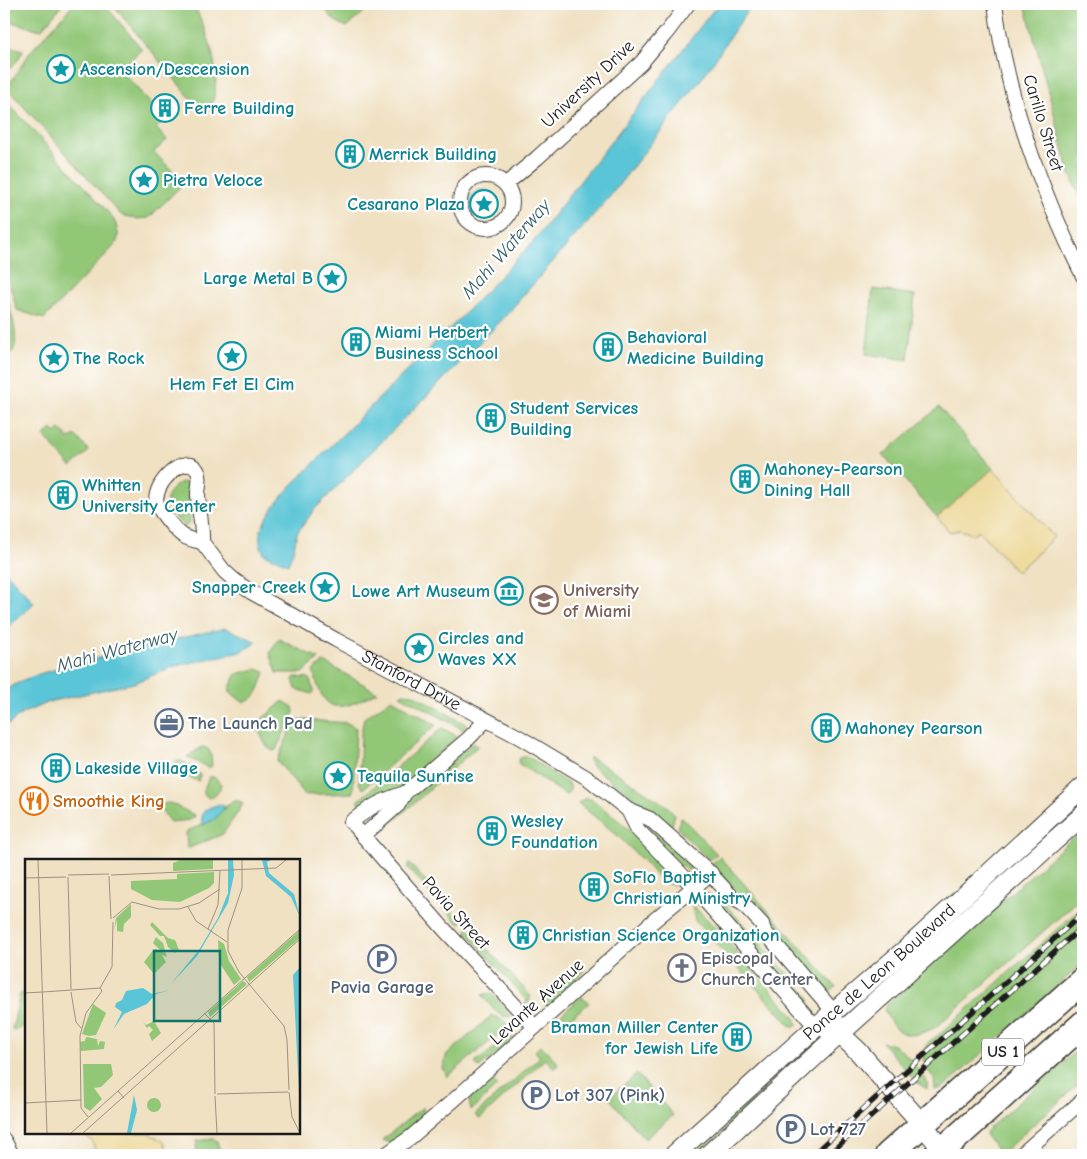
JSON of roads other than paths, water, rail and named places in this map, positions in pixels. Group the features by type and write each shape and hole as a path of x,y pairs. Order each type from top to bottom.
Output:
{"highway":[{"name":"US 1","path":"888,1155 1083,980"},
{"name":"US 1","path":"942,1154 1083,1024"}],"street":[{"name":"University Drive","path":"506,184 543,153 642,62 668,32 688,4"},
{"name":"Carillo Street","path":"994,4 1005,61 1036,168 1058,223 1083,276"},
{"path":"190,465 196,467 198,472 198,502 203,530 202,542 185,539 165,517 157,502 157,492 162,480 178,468 190,465"},
{"name":"Stanford Drive","path":"202,542 224,570 251,592 336,640 519,737 589,780 628,810 650,819 711,873 734,899 743,904 762,924 764,931 834,1012 840,1034"},
{"path":"364,836 398,805 405,793 469,738 486,720"},
{"name":"Ponce de Leon Boulevard","path":"674,1155 816,1027 911,945 1083,787"},
{"name":"Pavia Street","path":"405,793 382,801 351,822 443,928 535,1027"},
{"name":"Stanford Drive","path":"628,810 638,830 693,887 816,1027"},
{"name":"Ponce de Leon Boulevard","path":"708,1155 1083,815"},
{"path":"1006,857 1020,872"},
{"name":"Levante Avenue","path":"385,1155 411,1137 454,1100 711,873"},
{"path":"816,1027 840,1034 858,1051 922,1124 942,1154"},
{"path":"1021,1155 1083,1100"},
{"path":"4,1140 12,1155"}],"water":[{"name":"Mahi Waterway","path":"718,4 752,4 705,74 611,195 501,321 314,510 297,533 288,564 264,554 260,543 261,529 285,492 463,315 533,242"},
{"path":"484,190 494,194 498,204 494,214 484,218 474,214 470,204 474,194"},
{"path":"4,570 34,603 4,631"},
{"name":"Mahi Waterway","path":"226,628 257,642 241,652 175,666 134,683 52,701 23,713 4,728 4,691 23,680 42,673 136,648"},
{"path":"219,804 225,807 214,820 202,825 203,812"}],"railway":[{"path":"812,1155 1083,913"},
{"path":"828,1155 1083,926"}],"place":[{"name":"Ascension/Descension","path":"61,69"},
{"name":"Ferre Building","path":"165,108"},
{"name":"Merrick Building","path":"350,154"},
{"name":"Pietra Veloce","path":"144,180"},
{"name":"Cesarano Plaza","path":"484,204"},
{"name":"Large Metal B","path":"332,278"},
{"name":"Miami Herbert Business School","path":"356,342"},
{"name":"Behavioral Medicine Building","path":"608,347"},
{"name":"Hem Fet El Cim","path":"232,356"},
{"name":"The Rock","path":"54,358"},
{"name":"Student Services Building","path":"491,418"},
{"name":"Mahoney-Pearson Dining Hall","path":"745,479"},
{"name":"Whitten University Center","path":"63,495"},
{"name":"Snapper Creek","path":"325,587"},
{"name":"Lowe Art Museum","path":"509,591"},
{"name":"University of Miami","path":"544,600"},
{"name":"Circles and Waves XX","path":"419,648"},
{"name":"The Launch Pad","path":"169,723"},
{"name":"Mahoney Pearson","path":"826,728"},
{"name":"Lakeside Village","path":"56,768"},
{"name":"Tequila Sunrise","path":"338,776"},
{"name":"Smoothie King","path":"34,801"},
{"name":"Wesley Foundation","path":"492,831"},
{"name":"SoFlo Baptist Christian Ministry","path":"594,887"},
{"name":"Christian Science Organization","path":"523,935"},
{"name":"Pavia Garage","path":"382,959"},
{"name":"Episcopal Church Center","path":"682,968"},
{"name":"Braman Miller Center for Jewish Life","path":"737,1037"},
{"name":"Lot 307 (Pink)","path":"536,1095"},
{"name":"Lot 727","path":"791,1129"}]}
